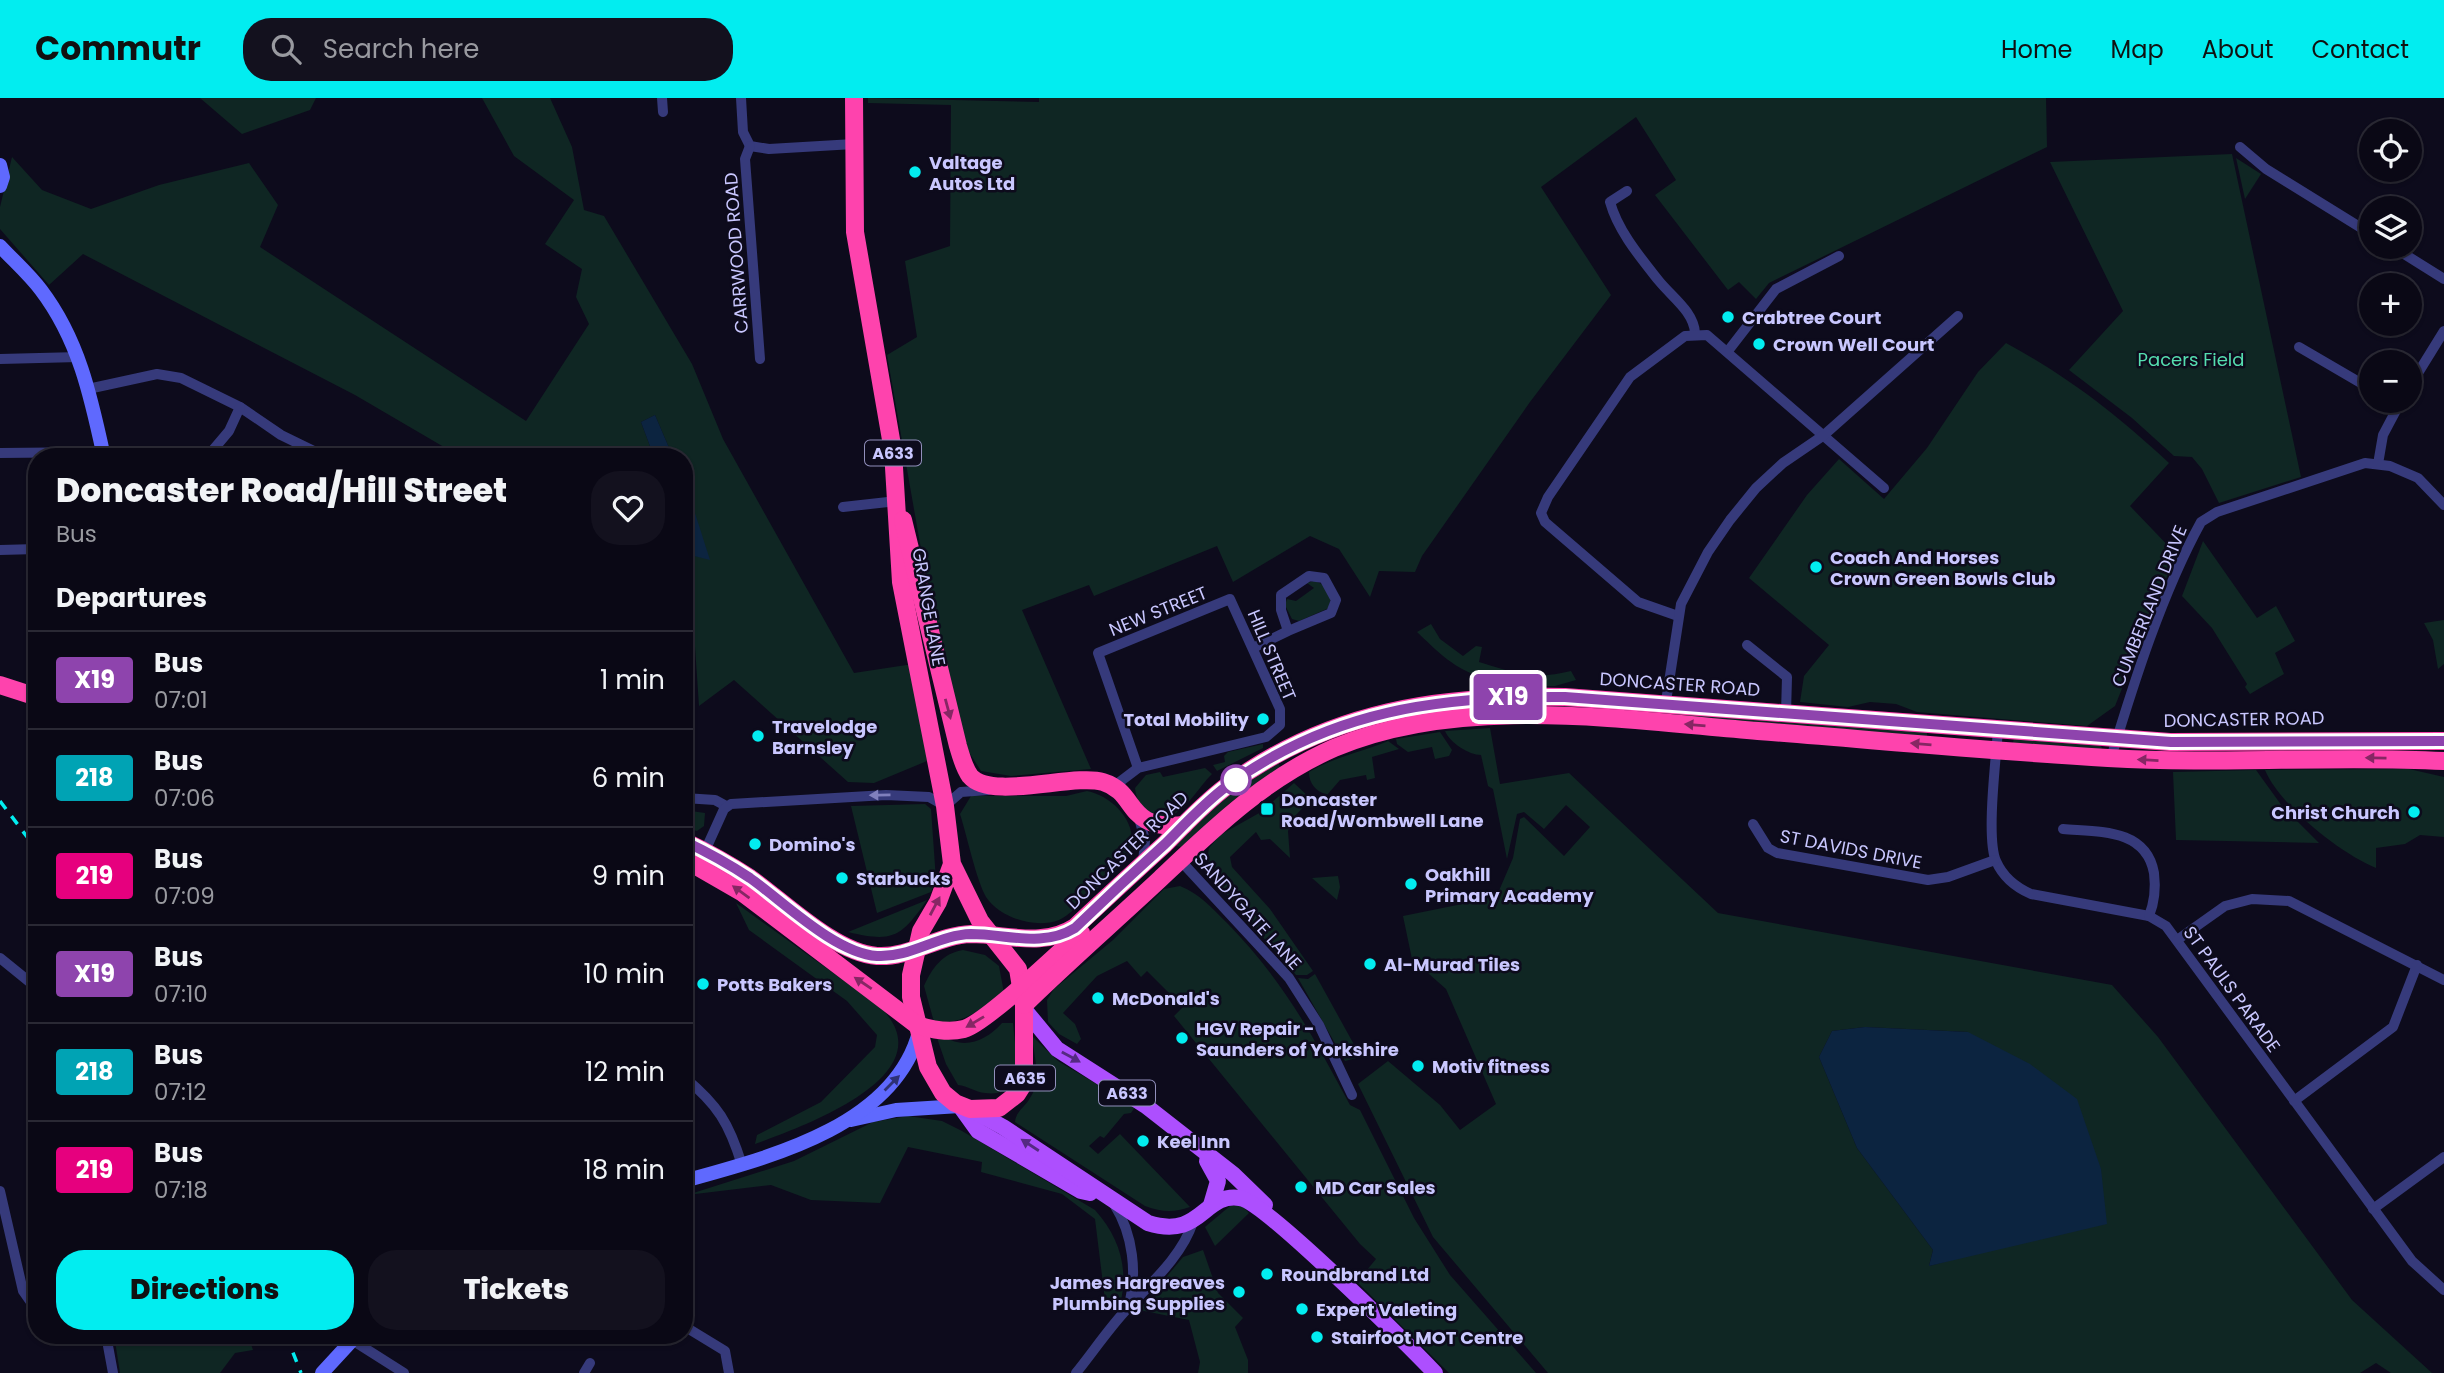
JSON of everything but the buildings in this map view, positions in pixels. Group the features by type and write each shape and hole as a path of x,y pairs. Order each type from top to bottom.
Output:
{"highway":[{"name":"GRANGE LANE","path":"854,98 855,232 893,451 901,582 946,806 952,864 938,902 921,931 919,948"},
{"name":"A633","path":"897,501 907,532 945,699 968,773 982,784 1020,786 1100,781 1113,787"},
{"path":"0,685 28,694"},
{"name":"DONCASTER ROAD","path":"990,935 1040,939 1063,935 1075,928 1226,786 1281,751 1337,726 1381,712 1452,701 1524,696 2119,739 2220,743 2349,739 2444,741"},
{"path":"1024,1007 1234,809 1285,772 1337,747 1389,730 1442,720 1507,716 1663,723 2111,758 2214,761 2338,757 2444,761"},
{"path":"1113,787 1139,818 1157,825 1184,825"},
{"path":"693,845 853,951 883,956 956,936 990,935"},
{"path":"1122,883 1167,856 1180,859"},
{"path":"693,864 743,893 918,1028 934,1030 966,1028 977,1023 1138,884 1160,878"},
{"name":"A633","path":"952,864 973,909 990,935"},
{"name":"A635","path":"965,1108 999,1108 1022,1087 1026,1074 1022,984 1012,958 990,935"},
{"path":"919,948 911,975 911,997 918,1028 935,1081 965,1108"}],"main road":[{"path":"3,253 55,310 79,357 103,448"},
{"name":"A633","path":"1024,1007 1056,1049 1130,1095 1248,1188 1282,1227 1435,1373"},
{"path":"847,1120 889,1088 903,1071 918,1028"},
{"path":"693,1179 742,1165 847,1120 896,1110 965,1108 1003,1127 1109,1199 1157,1226 1173,1228 1193,1222 1211,1205"},
{"name":"A633","path":"1202,1153 1219,1181 1211,1205"},
{"name":"A633","path":"1211,1205 1226,1198 1243,1198 1282,1227"},
{"path":"322,1373 349,1344"}],"street":[{"path":"662,98 663,112"},
{"name":"CARRWOOD ROAD","path":"741,98 743,132 750,146 745,159 760,359"},
{"path":"750,146 769,149 854,144"},
{"path":"2240,147 2266,169 2359,227"},
{"path":"1627,191 1611,202 1615,221 1694,321 1695,333"},
{"path":"1728,351 1776,289 1811,275 1839,256"},
{"path":"2412,259 2444,279"},
{"path":"1663,723 1678,615 1707,552 1730,520 1756,488 1783,463 1824,436 1958,316"},
{"path":"2422,367 2444,331"},
{"path":"1678,615 1638,603 1545,522 1541,513 1548,497 1630,377 1685,335 1707,335 1728,351 1884,488"},
{"path":"2299,346 2359,382"},
{"path":"0,359 79,357"},
{"path":"88,389 167,374 181,378 240,407 281,436 307,448"},
{"path":"215,448 229,431 240,407"},
{"path":"2378,464 2383,435 2392,413"},
{"path":"0,453 28,453"},
{"name":"CUMBERLAND DRIVE","path":"2111,758 2119,739 2129,693 2201,522 2217,512 2353,465 2378,464 2418,478 2444,505"},
{"path":"844,508 897,501"},
{"path":"0,550 28,549"},
{"path":"1253,648 1331,613 1336,600 1324,578 1309,576 1281,595 1281,610 1288,631"},
{"name":"HILL STREET","path":"1138,768 1266,737 1280,725 1280,709 1230,599"},
{"name":"NEW STREET","path":"1138,768 1098,653 1230,599"},
{"path":"1747,645 1787,677 1786,713"},
{"path":"1998,730 1993,832 1995,860 2010,882 2031,894 2150,916 2156,894 2155,883 2148,854 2140,844 2118,835 2063,829"},
{"path":"1113,787 1138,768"},
{"path":"693,799 715,800 726,806 744,801 793,798 916,796 929,797 946,806 951,798 961,792 1020,786"},
{"path":"705,851 726,806"},
{"path":"1139,818 1145,840 1143,863"},
{"name":"ST DAVIDS DRIVE","path":"1753,824 1768,848 1777,853 1928,880 1937,880 1995,860"},
{"name":"SANDYGATE LANE","path":"1180,859 1289,978 1319,1025 1352,1095"},
{"path":"2177,940 2210,915 2232,904 2252,900 2288,901 2444,981"},
{"name":"ST PAULS PARADE","path":"2150,916 2166,926 2177,940 2420,1270 2444,1290"},
{"path":"0,958 28,981"},
{"path":"2294,1101 2393,1027 2417,965"},
{"path":"693,1085 718,1107 742,1165"},
{"path":"2373,1209 2444,1157"},
{"path":"0,1196 23,1291 28,1298"},
{"path":"1109,1199 1126,1228 1130,1243 1133,1278 1128,1308"},
{"path":"1076,1373 1155,1279 1183,1242 1193,1222"},
{"path":"693,1331 725,1351 729,1373"},
{"path":"108,1344 113,1373"},
{"path":"363,1344 404,1373"},
{"path":"584,1373 590,1363"}],"green space":[{"path":"200,98 316,98 310,110 242,134"},
{"path":"482,98 550,98 572,147 584,210 604,216 692,364 723,439 854,673 913,664 927,761 874,783 848,782 734,680 699,706 693,631 693,555 709,559 693,510 693,448 669,448 655,415 641,422 651,448 446,448 355,395 83,254 49,285 0,229 0,207 12,157 42,190 91,209 159,185 249,163 278,205 260,247 526,421 589,324 576,297 582,269 545,244 574,200 514,156"},
{"path":"868,98 1039,102 1039,98 2046,98 2047,147 1769,283 1756,299 1739,282 1728,290 1655,195 1676,180 1636,117 1541,187 1611,295 1530,402 1422,556 1415,572 1379,571 1370,597 1339,549 1310,536 1233,582 1217,546 1094,596 1089,585 1022,610 1091,769 1011,776 981,771 967,749 932,612 887,355 917,337 905,261 950,246 951,105 868,103"},
{"name":"Pacers Field","path":"2232,154 2301,477 2219,503 2202,469 2192,457 2174,456 2132,418 2069,370 2123,311 2050,162"},
{"path":"2236,158 2261,174 2245,199"},
{"path":"2006,343 2092,398 2169,463 2130,506 2176,554 2115,706 2087,726 1917,712 1896,704 1870,702 1848,707 1800,702 1804,676 1829,645 1749,578 1807,495 1839,459 1884,499 1927,448 1978,372"},
{"path":"2203,541 2257,618 2276,606 2295,641 2275,653 2284,674 2250,694 2245,687 2247,684 2212,628 2182,596"},
{"path":"1314,581 1328,591 1329,608 1299,621 1292,619 1285,605 1287,599 1296,601 1314,588 1307,583"},
{"path":"2444,620 2444,664 2438,669 2433,640 2424,623"},
{"path":"1431,624 1440,639 1463,656 1476,646 1482,647 1479,662 1535,675 1571,671 1576,680 1555,686 1477,686 1476,675 1452,662 1417,632"},
{"path":"1680,712 1927,732 1927,737 1680,717"},
{"path":"1490,728 1500,784 1569,773 1718,913 2112,985 2158,1037 2352,1300 2432,1373 2391,1373 2376,1363 2360,1373 1548,1373 1433,1237 1358,1084 1388,1061 1440,1105 1460,1130 1496,1104 1446,989 1412,959 1403,916 1482,900 1498,893 1513,858 1520,819 1524,817 1564,856 1590,827 1566,805 1544,829 1524,812 1517,814 1507,859 1493,789 1488,786 1481,755 1460,748 1445,731","holes":["1865,1027 1968,1032 2016,1243 1929,1266 1933,1250 1857,1148 1819,1057 1832,1031"]},
{"path":"1440,732 1452,750 1449,756 1435,759 1432,747 1408,752 1397,744 1396,739"},
{"path":"2014,738 2100,745 2102,748 2100,750 2013,743"},
{"path":"1388,741 1399,749 1372,757 1375,778 1367,780 1366,775 1340,780 1327,795 1316,789 1312,783 1309,772 1328,762"},
{"path":"1263,744 1263,748 1217,771 1213,765 1225,762 1224,756 1228,752"},
{"path":"1277,760 1280,767 1231,802 1182,847 1170,845 1214,804"},
{"path":"1205,768 1212,774 1184,807 1167,817 1158,817 1148,811 1137,798 1135,788 1146,775 1160,772 1163,777"},
{"path":"2409,769 2444,777 2444,837 2420,835 2405,844 2376,848 2376,868 2346,852 2297,813 2265,770"},
{"path":"2256,770 2282,806 2319,843 2176,840 2173,772"},
{"path":"1294,783 1311,799 1295,816 1288,831 1290,858 1270,839 1261,840 1256,832 1230,857 1232,867 1270,909 1313,971 1307,975 1296,975 1233,903 1213,875 1207,860 1209,848 1220,835 1261,812"},
{"path":"1087,791 1108,800 1124,816 1132,837 1127,859 1084,901 1059,920 1029,922 1000,911 982,889 960,814 971,796 1066,796"},
{"path":"925,804 931,809 936,880 931,892 877,913 851,806"},
{"path":"693,811 705,813 704,826 697,831 693,830"},
{"path":"1338,876 1340,887 1337,900 1312,878"},
{"path":"1180,886 1215,911 1264,965 1309,1031 1350,1105 1360,1110 1414,1218 1450,1275 1536,1373 1449,1373 1357,1282 1376,1259 1360,1244 1174,1016 1183,1007 1147,971 1141,977 1127,961 1097,976 1063,1013 1075,1024 1081,1039 1077,1044 1059,1034 1048,1022 1047,1000 1054,989 1113,940 1164,889"},
{"path":"927,900 910,922 895,934 876,937 848,932"},
{"path":"736,903 879,1006 896,1031 897,1054 884,1075 862,1094 834,1111 755,1144 757,1135 821,1102 875,1047 877,1035 847,1001 749,930"},
{"path":"963,950 985,955 999,966 1004,993 963,1018 934,1022 924,986 939,962 950,954"},
{"path":"1315,974 1357,1050 1360,1049 1361,1057 1345,1061 1298,978 1308,979"},
{"path":"1002,1023 1013,1023 1016,1057 1012,1080 1007,1088 998,1093 985,1093 958,1085 946,1064 937,1038 945,1037 968,1043 990,1034"},
{"path":"1032,1036 1058,1061 1135,1107 1131,1113 1124,1114 1104,1138 1100,1136 1089,1146 1098,1154 1120,1134 1190,1207 1168,1211 1145,1206 1015,1122 1036,1084"},
{"path":"908,1116 942,1121 1095,1210 1111,1232 1120,1254 1123,1292 1120,1305 1105,1300 1095,1219 1062,1194 981,1172 982,1162 908,1147 880,1203 811,1200 771,1185 693,1194 794,1161 873,1122"},
{"path":"1241,1205 1249,1213 1215,1246 1205,1227 1230,1206"},
{"path":"1203,1250 1218,1293 1243,1318 1235,1327 1248,1360 1248,1373 1198,1373 1200,1362 1189,1320 1139,1310 1183,1257"},
{"path":"115,1344 251,1344 253,1350 235,1353 220,1373 120,1373"}],"water":[{"path":"655,415 669,448 651,448 641,422"},
{"path":"693,507 710,560 693,556"},
{"path":"1865,1027 1968,1032 2030,1064 2077,1099 2101,1169 2107,1224 1929,1266 1933,1250 1857,1148 1819,1057 1832,1031"}],"railway":[{"path":"0,801 28,838"},
{"path":"290,1344 301,1373"}],"bus line":[{"name":"X19","path":"693,845 748,877 853,951 883,956 967,934 1029,939 1063,935 1075,928 1207,802 1257,765 1303,739 1337,726 1381,712 1426,705 1524,696 1565,697 2171,742 2362,739 2444,741"}],"place":[{"name":"Valtage Autos Ltd","path":"915,172"},
{"name":"Crabtree Court","path":"1728,317"},
{"name":"Crown Well Court","path":"1759,344"},
{"name":"Coach And Horses Crown Green Bowls Club","path":"1816,567"},
{"name":"Total Mobility","path":"1263,719"},
{"name":"Travelodge Barnsley","path":"758,736"},
{"name":"Doncaster Road/Wombwell Lane","path":"1267,809"},
{"name":"Christ Church","path":"2414,812"},
{"name":"Domino's","path":"755,844"},
{"name":"Starbucks","path":"842,878"},
{"name":"Oakhill Primary Academy","path":"1411,884"},
{"name":"Al-Murad Tiles","path":"1370,964"},
{"name":"Potts Bakers","path":"703,984"},
{"name":"McDonald's","path":"1098,998"},
{"name":"HGV Repair - Saunders of Yorkshire","path":"1182,1038"},
{"name":"Motiv fitness","path":"1418,1066"},
{"name":"Keel Inn","path":"1143,1141"},
{"name":"MD Car Sales","path":"1301,1187"},
{"name":"Roundbrand Ltd","path":"1267,1274"},
{"name":"James Hargreaves Plumbing Supplies","path":"1239,1292"},
{"name":"Expert Valeting","path":"1302,1309"},
{"name":"Stairfoot MOT Centre","path":"1317,1337"}]}
